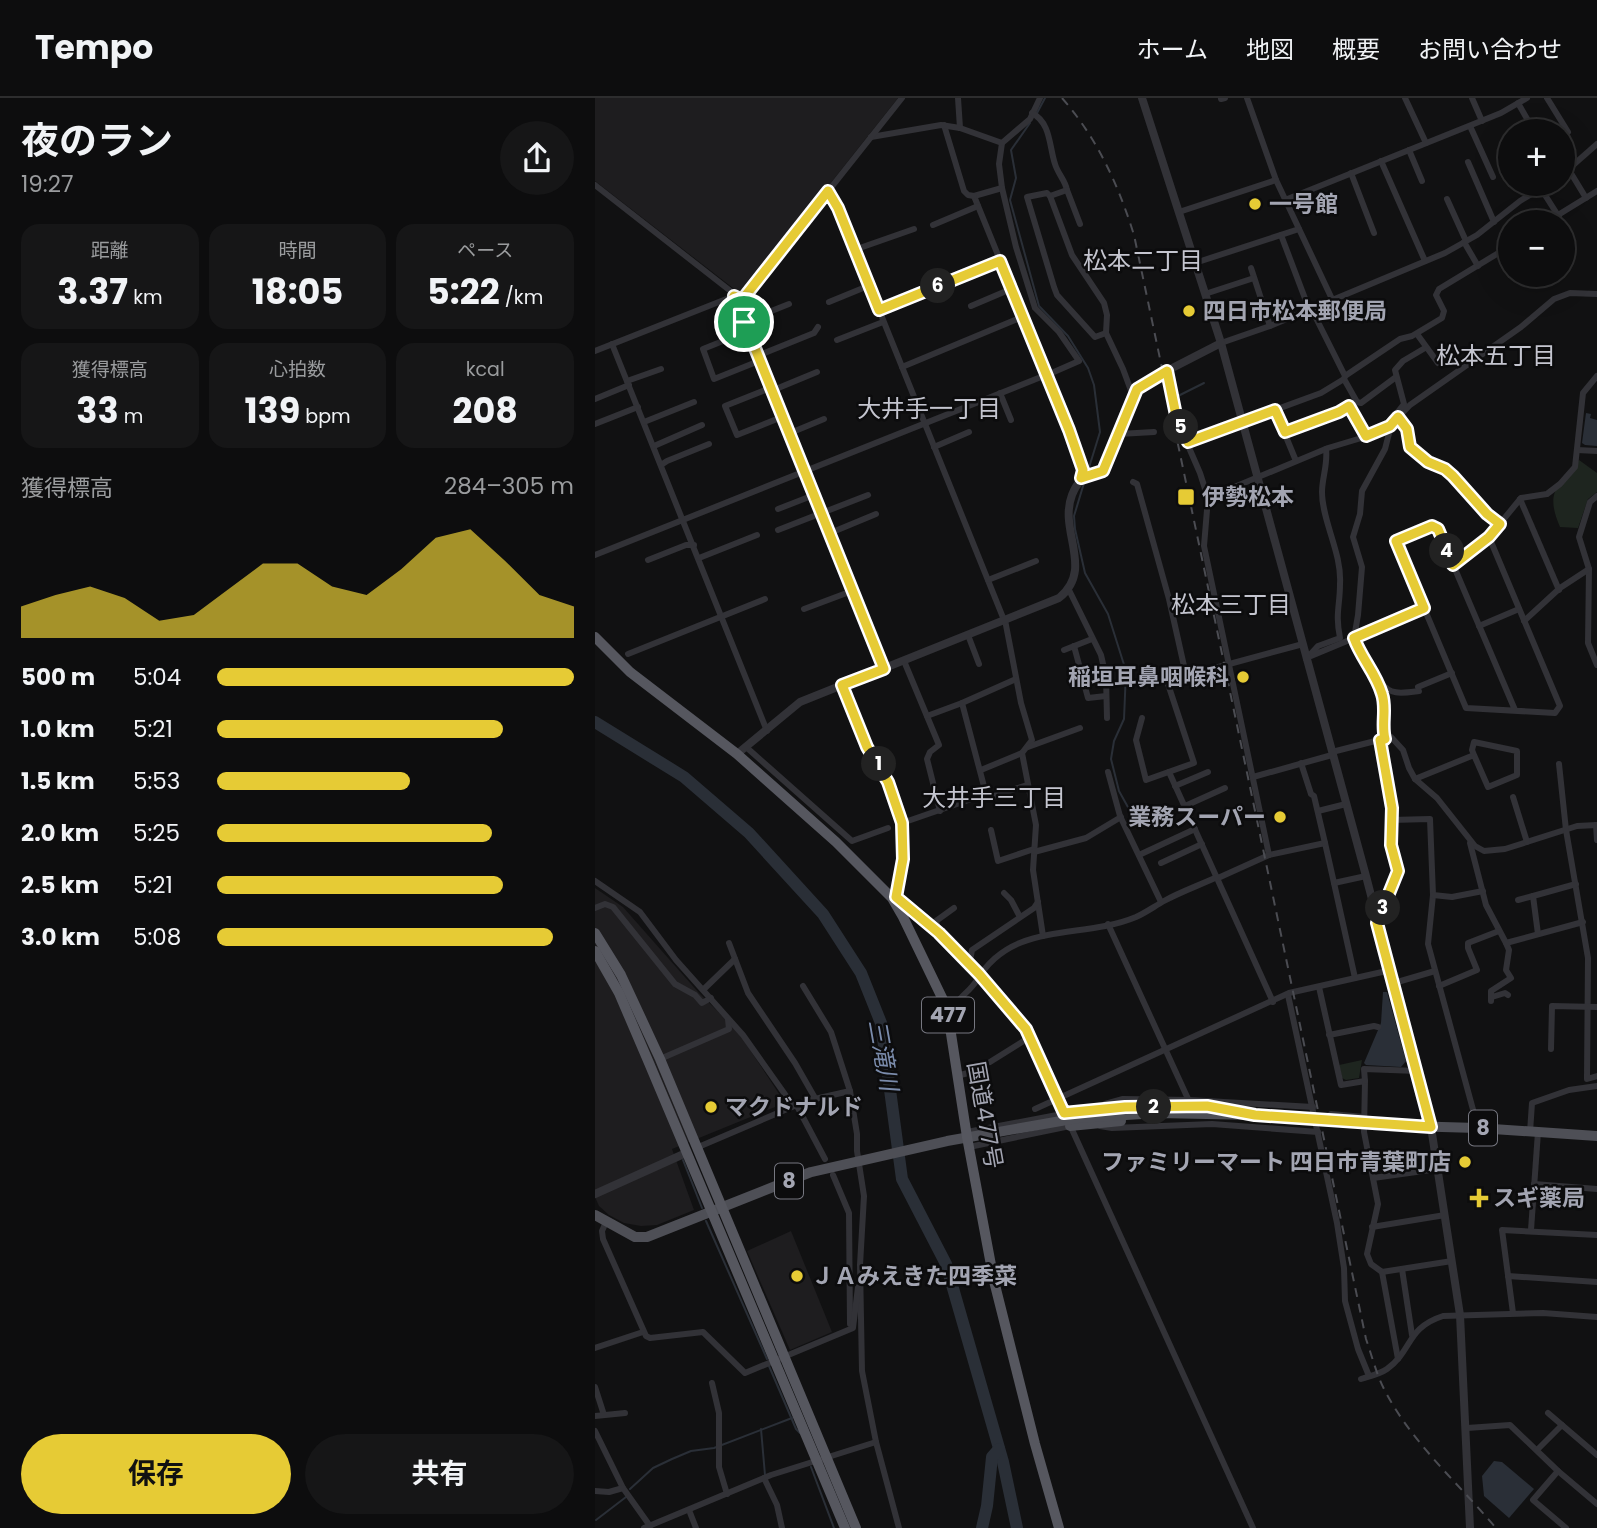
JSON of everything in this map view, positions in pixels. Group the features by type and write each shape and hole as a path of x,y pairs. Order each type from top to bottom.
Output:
{"highway":[{"name":"国道477号","path":"595,637 630,672 741,751 894,898 947,1008 994,1281 1059,1528"},
{"path":"595,933 621,975 660,1059 711,1212 780,1357"},
{"path":"595,951 619,993 691,1150 723,1207 780,1357 856,1528"},
{"path":"823,1458 845,1528"}],"main road":[{"name":"8","path":"1077,1111 1207,1106 1255,1115"},
{"name":"8","path":"595,1215 635,1237 647,1237 811,1172 1062,1116 1158,1113 1255,1115 1597,1136"},
{"name":"8","path":"1070,1126 1255,1115"}],"street":[{"path":"595,185 742,300 902,98"},
{"path":"958,98 960,128"},
{"path":"595,555 1079,361 1059,332 1035,308 1016,247 1002,188 999,164 1002,143 1035,115 1040,98"},
{"path":"1142,98 1221,343 1366,876 1431,1127 1460,1315 1470,1528"},
{"path":"1247,98 1276,180 1332,299"},
{"path":"1405,98 1426,143"},
{"path":"1472,98 1482,121"},
{"path":"1285,200 1482,121 1527,98"},
{"path":"1547,98 1560,119"},
{"path":"1518,103 1527,119"},
{"path":"1035,115 1044,122 1056,168 1064,177 1080,223"},
{"path":"871,138 944,125 1002,143"},
{"path":"944,125 964,191 974,196 1002,188"},
{"path":"1470,126 1493,177"},
{"path":"1575,164 1597,144"},
{"path":"1409,150 1422,181"},
{"path":"1381,162 1425,261"},
{"path":"1468,162 1495,222"},
{"path":"1351,173 1374,233"},
{"path":"1179,212 1276,180"},
{"path":"1575,184 1586,198"},
{"path":"1050,195 1067,190"},
{"path":"828,191 838,208 1004,620 1021,703 1032,740 1024,751 1027,785 1036,825 1033,870 1042,936"},
{"path":"1566,210 1597,191"},
{"path":"1106,333 1095,337 1057,296 1027,197 1048,192 1050,195 1072,255 1104,303 1107,315 1106,333 1133,396"},
{"path":"974,196 1084,477"},
{"path":"888,828 852,841 741,751 800,702 1059,598 1069,590 1075,578 1076,567 1070,525 1070,499 1084,477 1103,471 1133,396 1147,381 1221,343 1270,326 1465,242 1526,196"},
{"path":"1447,199 1478,266"},
{"path":"933,225 978,206"},
{"path":"854,250 914,229"},
{"path":"1195,263 1299,229"},
{"path":"1281,235 1310,308 1357,402"},
{"path":"1188,442 1321,393 1400,339 1417,334 1442,318 1444,311 1436,295 1439,289 1498,254"},
{"path":"879,310 1000,261"},
{"path":"1251,268 1270,326"},
{"path":"1205,293 1254,278"},
{"path":"829,302 868,286"},
{"path":"971,306 1011,289"},
{"path":"1208,498 1325,449 1390,426 1410,405 1521,327 1558,296 1570,293 1597,294"},
{"path":"734,296 884,669"},
{"path":"595,351 734,296"},
{"path":"744,322 789,304"},
{"path":"902,367 1022,317"},
{"path":"837,340 883,322"},
{"path":"748,331 703,349 714,379 814,333 818,327"},
{"path":"1417,334 1438,363"},
{"path":"612,344 767,731"},
{"path":"1377,923 1398,871 1391,845 1392,808 1382,739 1382,694 1355,638 1362,567 1353,537 1360,514 1361,491 1385,449 1390,426 1403,404 1395,370 1425,348"},
{"path":"595,399 661,369"},
{"path":"1167,371 1177,420 1208,498 1204,546 1269,855"},
{"path":"782,417 737,435 725,406 817,372"},
{"path":"1453,565 1489,537 1520,499 1547,494 1575,467 1583,393 1597,376"},
{"path":"1285,432 1339,412 1357,402 1361,403 1396,377"},
{"path":"1000,393 1011,420"},
{"path":"644,422 694,402"},
{"path":"1349,406 1366,436"},
{"path":"595,424 638,407"},
{"path":"1275,410 1296,461"},
{"path":"1398,417 1407,429 1410,447 1428,462 1445,469 1487,514 1500,524"},
{"path":"790,435 824,419"},
{"path":"654,446 702,425"},
{"path":"934,447 969,432"},
{"path":"1119,434 1154,432"},
{"path":"661,465 709,444"},
{"path":"1306,659 1318,646 1340,638 1336,617 1341,585 1335,544 1324,508 1322,491 1326,470 1325,449"},
{"path":"1577,450 1597,451"},
{"path":"1133,482 1137,484 1155,546 1186,675"},
{"path":"778,509 814,495"},
{"path":"778,530 868,495"},
{"path":"1597,496 1591,502 1579,537 1589,569 1588,643 1597,665"},
{"path":"1520,499 1559,590"},
{"path":"829,536 876,514"},
{"path":"1489,537 1560,706 1555,713 1466,708 1396,541 1432,526 1438,529 1515,710"},
{"path":"699,558 757,536"},
{"path":"648,560 686,545 694,545"},
{"path":"988,580 1035,561"},
{"path":"1524,621 1559,590 1589,569"},
{"path":"1069,590 1096,644 1105,670 1107,718"},
{"path":"804,610 852,592"},
{"path":"628,654 765,599"},
{"path":"1306,659 1424,608"},
{"path":"1479,626 1519,608"},
{"path":"1339,634 1356,626"},
{"path":"968,635 979,664"},
{"path":"1355,638 1388,691 1419,689 1452,673"},
{"path":"1064,650 1092,639"},
{"path":"1142,718 1136,740 1146,780 1194,763 1167,681 1303,644"},
{"path":"1074,646 1088,698 1106,696"},
{"path":"904,660 939,745 930,752 927,759 940,811"},
{"path":"927,716 1016,679"},
{"path":"842,685 867,747 888,782 902,823 903,859 894,898 939,933 979,974"},
{"path":"962,703 986,798 1027,785"},
{"path":"981,770 1080,728"},
{"path":"1253,777 1391,737 1398,744 1415,779 1437,798 1475,846 1489,851 1505,849 1577,826 1597,825 1597,840"},
{"path":"1475,742 1517,751 1517,775 1488,787 1474,755 1472,750 1475,742"},
{"path":"1415,779 1474,755"},
{"path":"1301,764 1318,811 1355,978"},
{"path":"1559,764 1566,830 1588,958 1587,1079 1597,1076"},
{"path":"1108,772 1121,817 1161,902"},
{"path":"1169,772 1273,1002"},
{"path":"1175,786 1208,772"},
{"path":"1185,806 1225,788"},
{"path":"902,823 986,794"},
{"path":"1513,797 1527,842"},
{"path":"1318,811 1346,804"},
{"path":"991,830 998,861 1086,838 1121,817"},
{"path":"1391,820 1430,819 1433,895 1428,944 1478,1128"},
{"path":"1139,855 1195,829"},
{"path":"1468,839 1483,891 1510,950 1506,970 1511,978 1491,991 1491,999 1505,992 1508,995"},
{"path":"950,1032 954,1006 977,980 979,974 1009,948 1042,936 1137,916 1161,902 1269,855 1325,843"},
{"path":"1161,863 1202,844"},
{"path":"1334,883 1366,876"},
{"path":"595,881 637,909 676,960 728,1018 789,1100 797,1106 825,1159"},
{"path":"1518,900 1576,884"},
{"path":"1433,895 1452,897 1483,891"},
{"path":"1004,893 1020,917"},
{"path":"1533,895 1538,934"},
{"path":"1038,902 1034,908 972,950 970,961 1030,1037 1062,1116 1070,1126 1253,1528"},
{"path":"595,908 605,904 613,907 675,984 695,995 702,1003 711,998"},
{"path":"939,933 936,920 954,908"},
{"path":"1506,943 1583,922"},
{"path":"1108,924 1201,1125"},
{"path":"1439,986 1477,970 1468,943 1499,931"},
{"path":"729,943 748,993 815,1098"},
{"path":"1588,958 1597,958"},
{"path":"704,989 735,959"},
{"path":"1035,1110 1294,992 1391,970"},
{"path":"1394,983 1435,971"},
{"path":"803,986 831,1032 850,1091 857,1151 865,1158 860,1278 862,1371 876,1442 899,1528"},
{"path":"1319,987 1341,1085 1364,1081"},
{"path":"1288,995 1343,1260 1345,1301 1358,1349 1369,1376"},
{"path":"1551,1049 1552,1006 1597,1007"},
{"path":"660,1059 729,1029 728,1018"},
{"path":"1329,1035 1378,1027"},
{"path":"990,1062 1030,1037"},
{"path":"1398,1359 1382,1272 1371,1264 1367,1254 1378,1204 1364,1132 1367,1120 1364,1069 1417,1071"},
{"path":"957,1076 975,1071"},
{"path":"1531,1230 1534,1184 1532,1103 1569,1090 1597,1086"},
{"path":"595,1194 815,1098 850,1091"},
{"path":"1062,1116 1123,1099 1313,1107"},
{"path":"1266,1128 1267,1105"},
{"path":"1331,1114 1367,1120"},
{"path":"1093,1124 1112,1128 1201,1125 1318,1132"},
{"path":"968,1139 1070,1126"},
{"path":"1373,1178 1438,1168"},
{"path":"833,1175 849,1213 851,1329"},
{"path":"1534,1184 1597,1189"},
{"path":"1372,1227 1445,1215"},
{"path":"606,1223 602,1231 603,1240 643,1332 650,1338 703,1332 745,1373 851,1329 860,1278"},
{"path":"1513,1313 1502,1230 1597,1235"},
{"path":"1382,1272 1452,1261"},
{"path":"1402,1269 1412,1335"},
{"path":"1508,1276 1597,1282"},
{"path":"1361,1379 1384,1371 1398,1359 1412,1335 1430,1320 1443,1316 1570,1313 1597,1317"},
{"path":"595,1348 643,1332"},
{"path":"712,1383 719,1413 719,1466 727,1494"},
{"path":"595,1387 604,1415"},
{"path":"595,1416 625,1413"},
{"path":"1548,1413 1597,1455"},
{"path":"1467,1428 1510,1425 1597,1504"},
{"path":"1537,1450 1562,1425"},
{"path":"595,1431 623,1488 649,1527 764,1478 876,1442"},
{"path":"1558,1471 1533,1500 1566,1528"},
{"path":"764,1478 777,1505 782,1528"},
{"path":"595,1491 609,1492 623,1488"},
{"path":"689,1510 695,1528"}],"shaded area":[{"path":"595,98 898,98 742,295 595,181"},
{"path":"1586,413 1597,420 1597,446 1582,443"},
{"path":"1579,460 1597,473 1597,492 1588,499 1578,528 1560,527 1554,498 1559,484"},
{"path":"595,888 623,907 699,993 737,1030 785,1103 672,1149 694,1210 657,1225 624,1223 609,1215 599,1206 595,1197"},
{"path":"1383,992 1387,992 1406,1061 1401,1067 1364,1063 1381,1023"},
{"path":"1362,1060 1359,1078 1342,1078 1339,1065"},
{"path":"791,1231 832,1332 790,1350 747,1251"},
{"path":"1494,1461 1502,1462 1534,1489 1509,1518 1484,1496 1482,1476"}],"waterway":[{"path":"1037,113 1045,98"},
{"path":"1030,123 1011,150 1016,178 1010,200 1039,306 1068,336 1088,368 1094,385 1100,432 1087,474"},
{"path":"1178,396 1204,383"},
{"path":"1084,483 1074,516 1075,529 1085,573 1108,614 1126,671 1124,719 1114,741 1111,759 1119,791 1129,809"},
{"name":"三滝川","path":"595,722 684,777 749,833 823,914 861,973 881,1023 902,1179 946,1264 1003,1462 1017,1528"},
{"path":"683,1160 702,1208"},
{"path":"706,1221 767,1359"},
{"path":"769,1366 800,1433"},
{"path":"630,1489 653,1468 672,1459 691,1451 714,1448 792,1418"},
{"path":"761,1429 765,1475"},
{"name":"三滝川","path":"982,1528 992,1457 999,1449"},
{"path":"811,1467 834,1528"},
{"path":"596,1520 626,1497"}],"railway":[{"path":"1062,98 1086,129 1105,162 1134,235 1366,1339 1384,1389 1408,1427 1496,1528"}],"place":[{"name":"一号館","path":"1255,204"},
{"name":"四日市松本郵便局","path":"1189,311"},
{"name":"伊勢松本","path":"1186,497"},
{"name":"稲垣耳鼻咽喉科","path":"1243,677"},
{"name":"業務スーパー","path":"1280,817"},
{"name":"マクドナルド","path":"711,1107"},
{"name":"ファミリーマート 四日市青葉町店","path":"1465,1162"},
{"name":"スギ薬局","path":"1479,1198"},
{"name":"ＪＡみえきた四季菜","path":"797,1276"}],"district":[{"name":"松本二丁目","path":"1143,261"},
{"name":"松本五丁目","path":"1496,356"},
{"name":"大井手一丁目","path":"929,409"},
{"name":"松本三丁目","path":"1231,605"},
{"name":"大井手三丁目","path":"994,798"}],"route":[{"path":"828,191 838,208 879,310 1000,261 1069,430 1083,470 1081,478 1103,471 1137,389 1167,371 1177,420 1188,442 1275,410 1285,432 1349,406 1366,436 1390,426 1398,417 1407,429 1410,447 1428,462 1445,469 1487,514 1500,524 1489,537 1453,565 1438,529 1432,526 1396,541 1424,608 1354,638 1359,653 1371,668 1382,694 1382,726 1385,739 1380,740 1392,808 1391,845 1398,871 1377,923 1431,1127 1255,1115 1207,1106 1125,1107 1064,1113 1026,1029 979,974 939,933 896,897 903,859 902,823 888,782 867,747 842,685 884,669 744,322 734,296 742,300 828,191"}]}
